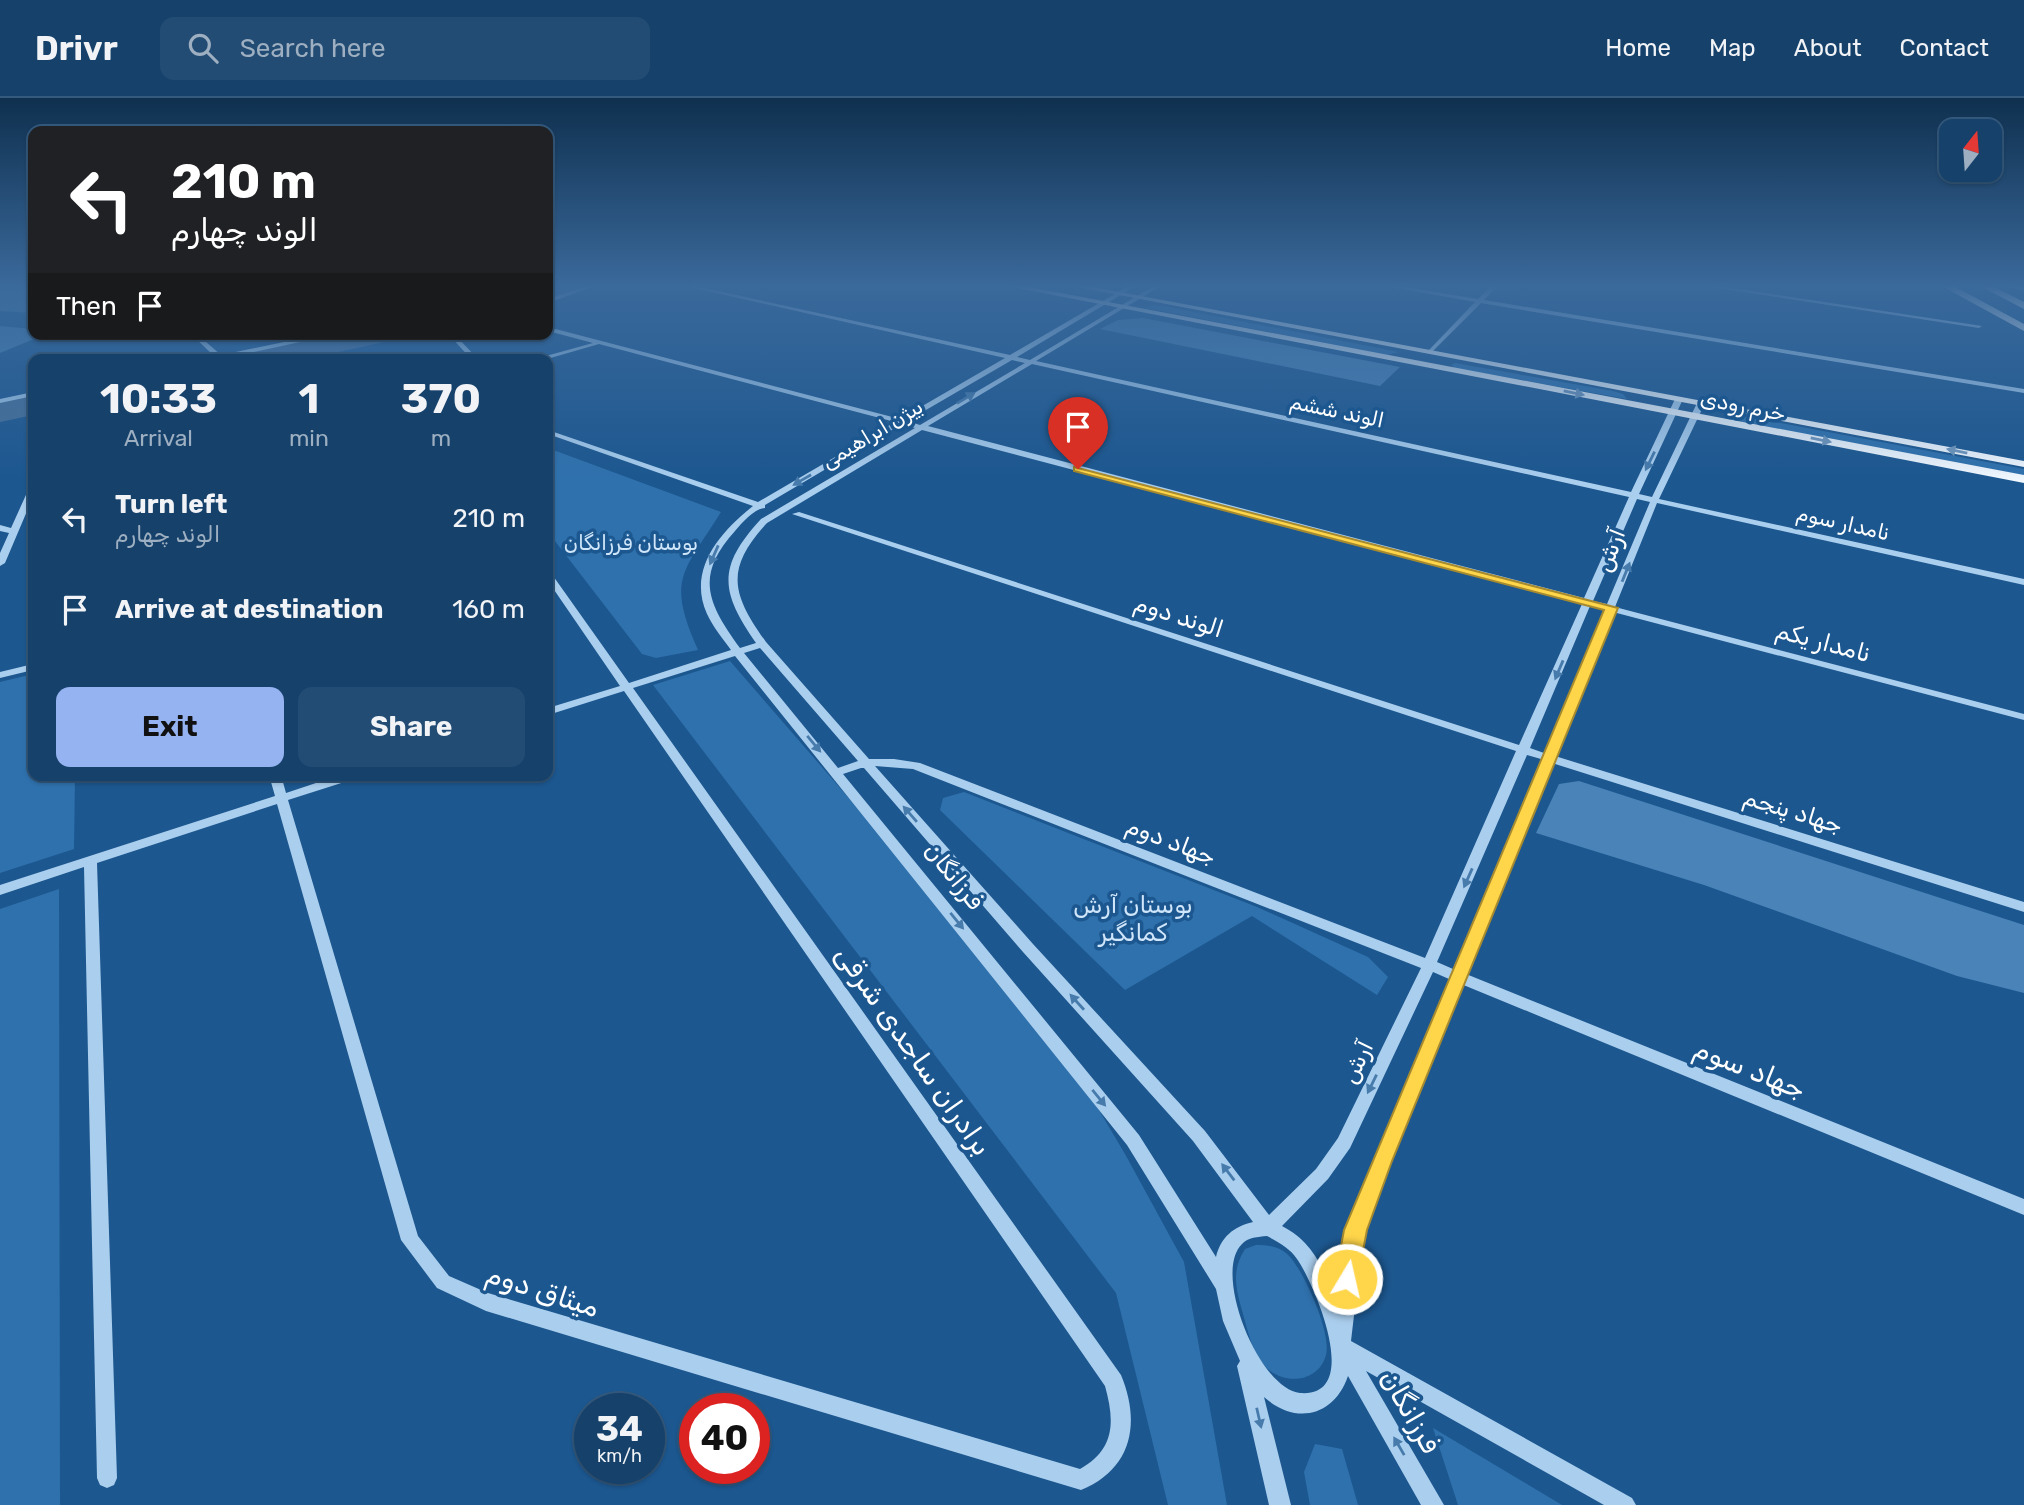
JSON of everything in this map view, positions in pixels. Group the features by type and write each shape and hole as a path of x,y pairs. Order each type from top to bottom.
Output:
{"main road":[{"name":"خرم رودی","path":"1349,350 1674,412 1698,410 2024,464"},
{"name":"خرم رودی","path":"1418,350 1679,399 1698,410 2024,479"},
{"path":"1420,363 1430,352"}],"street":[{"path":"235,354 256,350"},
{"path":"553,355 574,350"},
{"name":"نامدار یکم","path":"625,350 2024,717"},
{"name":"الوند ششم","path":"974,350 1655,499"},
{"name":"بیژن ابراهیمی","path":"759,505 1025,350"},
{"name":"بیژن ابراهیمی","path":"780,510 1047,350"},
{"path":"1774,350 2024,391"},
{"path":"0,401 28,395"},
{"name":"آرش","path":"1268,1228 1322,1174 1343,1143 1429,965 1634,495 1679,399"},
{"name":"آرش","path":"1244,1352 1260,1380 1279,1397 1296,1403 1316,1403 1331,1393 1338,1380 1355,1230 1655,499 1698,410"},
{"path":"553,434 780,510"},
{"path":"0,563 28,499"},
{"name":"نامدار سوم","path":"1655,499 2024,582"},
{"name":"فرزانگان","path":"759,505 731,529 718,545 705,585 710,610 737,651 838,772 1133,1140 1222,1283"},
{"name":"فرزانگان","path":"780,510 746,539 734,563 735,601 762,644 1199,1136 1268,1228 1301,1250 1314,1272 1341,1346 1433,1505"},
{"name":"الوند دوم","path":"796,514 1549,758"},
{"path":"0,528 14,531"},
{"path":"553,582 625,686"},
{"path":"553,710 762,644"},
{"path":"0,675 28,668"},
{"name":"برادران ساجدی شرقی","path":"625,686 1109,1374 1122,1409 1120,1436 1112,1457"},
{"name":"جهاد پنجم","path":"1549,758 2024,907"},
{"name":"جهاد دوم","path":"864,761 882,760 915,766 1457,977"},
{"path":"838,772 864,761"},
{"path":"276,781 280,799"},
{"path":"0,890 335,781"},
{"name":"میثاق دوم","path":"280,799 410,1240 443,1282 486,1302 1081,1480 1099,1472 1112,1457"},
{"path":"90,861 107,1478"},
{"name":"جهاد سوم","path":"1457,977 2024,1207"},
{"path":"1268,1228 1248,1230 1234,1238 1224,1254 1222,1283 1244,1352 1280,1505"},
{"path":"1341,1346 1625,1505"}],"green space":[{"path":"1360,350 1399,352 1387,355"},
{"path":"1455,363 1613,391 1623,394 1627,399 1455,368 1451,365"},
{"path":"1738,415 2024,469 2024,477 1729,419"},
{"name":"بوستان فرزانگان","path":"553,450 721,512 683,577 683,607 698,650 656,658 642,654 553,538"},
{"path":"730,661 1055,1036 1125,1154 1184,1262 1227,1505 1168,1505 1116,1293 653,685"},
{"path":"28,675 28,781 75,781 74,849 0,873 0,682"},
{"name":"بوستان آرش کمانگیر","path":"964,792 1257,907 1368,957 1388,977 1377,995 1252,916 1125,990 940,810 943,798"},
{"path":"59,889 60,1505 0,1505 0,909"},
{"path":"1256,1245 1276,1247 1286,1253 1300,1272 1315,1301 1325,1332 1326,1355 1322,1365 1307,1376 1298,1379 1279,1376 1263,1364 1252,1345 1238,1296 1236,1277 1245,1249"},
{"path":"1433,1428 1562,1505 1458,1505"},
{"path":"1315,1444 1342,1449 1358,1505 1310,1505 1304,1472"}],"building":[{"path":"1201,350 1309,350 1400,367 1380,386"},
{"path":"1579,781 2024,925 2024,993 1957,976 1704,885 1536,833 1559,784"}],"waterway":[{"path":"285,354 306,350"},
{"path":"0,412 28,406"}],"route":[{"path":"1078,469 1612,608 1381,1161 1355,1230 1347,1279"}]}
